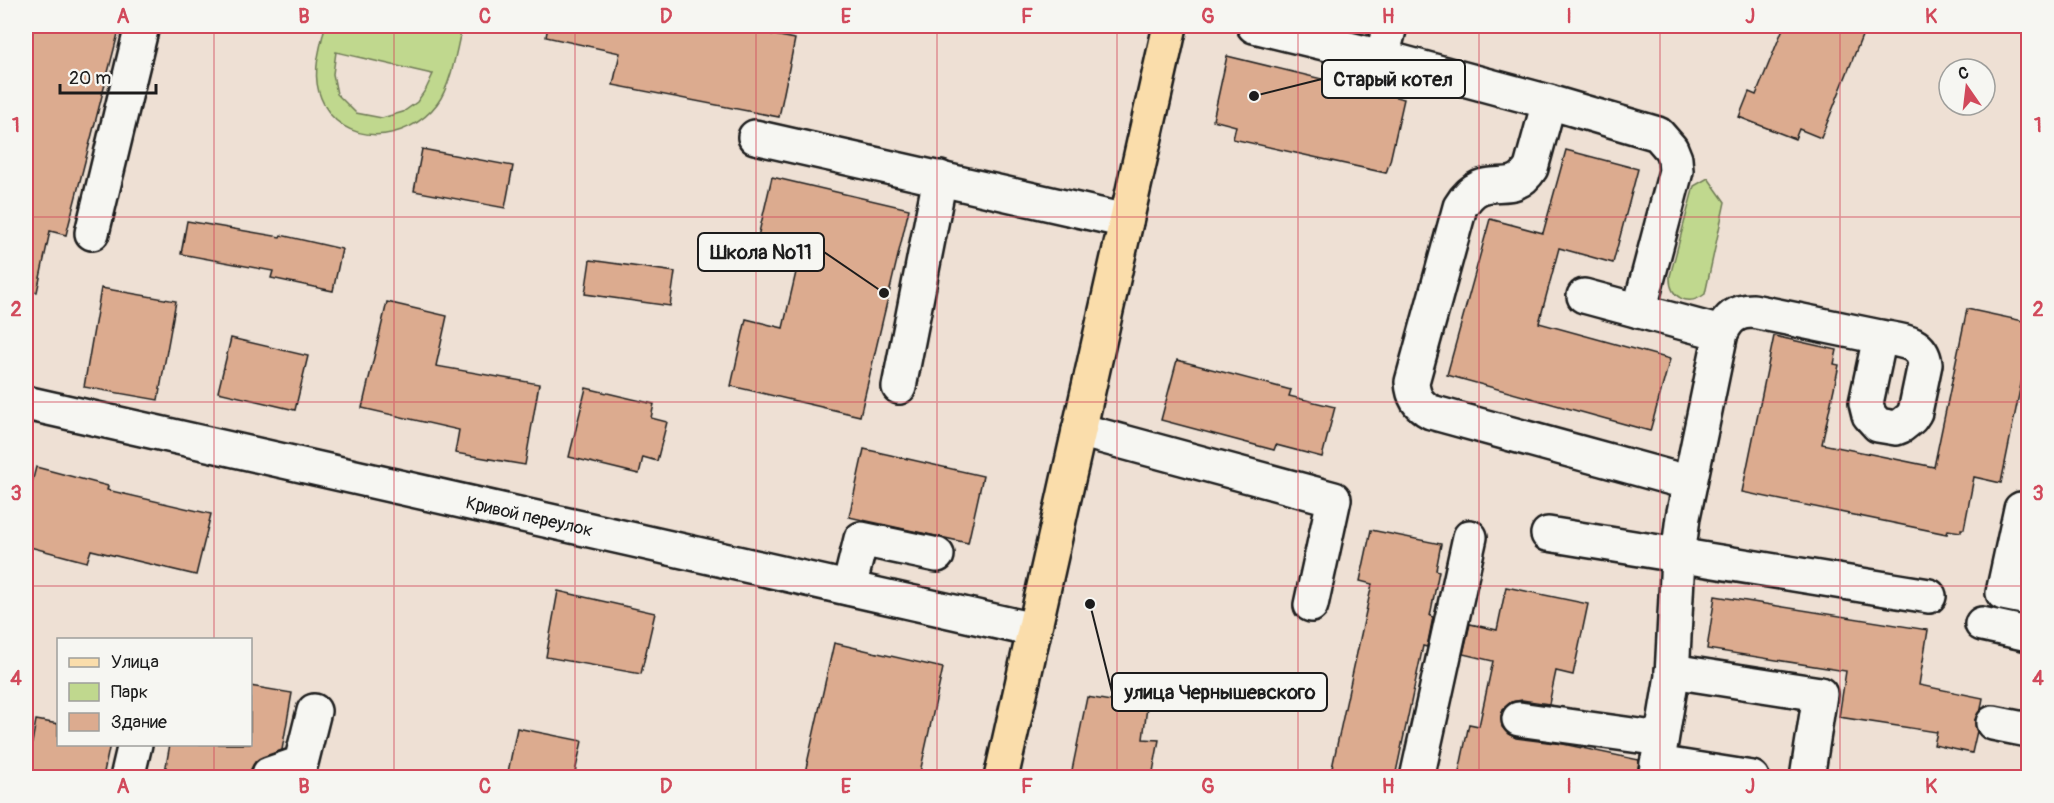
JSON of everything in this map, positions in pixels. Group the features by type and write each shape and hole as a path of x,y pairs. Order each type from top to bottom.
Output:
{"main road":[{"path":"1001,777 1170,26"}],"street":[{"path":"92,233 142,26"},
{"path":"1254,26 1382,57 1658,134 1671,149 1676,171 1639,311"},
{"path":"1382,57 1390,26"},
{"path":"1549,102 1531,168 1526,176 1509,185 1486,184 1475,189 1466,196 1460,207 1412,382 1416,400 1431,412 1690,483"},
{"path":"755,137 1126,221"},
{"path":"899,387 940,178"},
{"path":"1584,296 1721,333"},
{"path":"1658,760 1672,671 1678,557 1690,483 1725,323 1733,315 1743,311 1753,311 1880,337"},
{"name":"Кривой переулок","path":"26,403 1034,630"},
{"path":"1079,430 1334,499 1311,605"},
{"path":"2028,510 2020,509 2003,593 2028,598"},
{"path":"1548,534 1678,557 1929,596"},
{"path":"1417,777 1470,537"},
{"path":"849,588 861,539 937,555"},
{"path":"1982,624 2028,634"},
{"path":"1672,671 1820,694 1807,777"},
{"path":"268,777 269,774 301,763 314,711"},
{"path":"1519,719 1658,760 1752,777"},
{"path":"1993,723 2028,730"},
{"path":"127,777 135,746"}],"green space":[{"path":"325,26 462,26 450,77 437,104 425,117 409,127 393,133 376,135 359,133 343,126 331,114 321,98 317,71","holes":["336,52 433,74 417,102 403,112 382,118 356,113 337,94 333,74"]},
{"path":"1708,178 1725,202 1705,294 1699,298 1686,300 1676,295 1670,276 1694,186"}],"building":[{"path":"34,26 120,26 66,235 50,231 37,292 26,291 26,58"},
{"path":"548,26 727,26 795,39 779,117 613,85 620,53 546,37"},
{"path":"1784,26 1866,26 1821,138 1799,129 1795,139 1739,117 1749,92 1756,95"},
{"path":"1227,56 1404,99 1386,173 1233,139 1236,126 1213,120"},
{"path":"422,149 513,166 505,208 414,191"},
{"path":"1566,150 1638,169 1613,263 1559,248 1539,323 1670,359 1650,431 1447,375 1490,219 1543,233"},
{"path":"772,177 909,209 860,416 731,386 746,319 783,328 801,251 757,241"},
{"path":"187,221 280,237 281,235 342,249 333,291 271,278 273,271 181,254"},
{"path":"590,260 675,272 670,306 585,294"},
{"path":"101,288 176,301 158,400 84,387"},
{"path":"387,302 447,316 436,366 539,384 525,465 455,453 459,430 362,408"},
{"path":"1967,309 2028,322 2028,350 2001,483 1974,477 1964,529 1961,529 1961,532 1948,530 1947,534 1742,492 1774,336 1837,350 1834,364 1839,365 1822,444 1934,467"},
{"path":"231,338 308,356 295,410 218,392"},
{"path":"1177,360 1291,390 1289,396 1335,407 1322,457 1276,445 1274,450 1161,420"},
{"path":"586,388 654,404 651,418 667,422 657,461 643,457 639,474 569,457"},
{"path":"864,449 983,476 968,543 849,517"},
{"path":"36,467 108,486 107,490 211,514 196,575 91,550 87,562 26,546 26,506"},
{"path":"1371,530 1441,544 1436,570 1439,571 1430,616 1433,617 1427,647 1423,646 1395,777 1330,777 1372,584 1360,581"},
{"path":"1506,587 1588,604 1573,675 1556,671 1549,704 1522,700 1511,702 1504,708 1501,716 1502,727 1516,738 1563,744 1639,760 1637,777 1458,777 1469,724 1479,726 1493,661 1463,654 1470,624 1497,630"},
{"path":"558,591 655,613 641,674 546,657"},
{"path":"1715,596 1928,630 1919,685 1983,698 1981,709 1975,720 1977,731 1972,753 1934,745 1937,732 1839,717 1846,671 1707,649"},
{"path":"834,643 943,668 919,777 804,777"},
{"path":"252,686 292,693 282,750 256,761 251,769 250,777 164,777 170,746 252,746"},
{"path":"1087,697 1147,707 1143,739 1159,740 1152,777 1071,775"},
{"path":"36,720 57,724 57,746 110,746 103,777 26,777"},
{"path":"517,728 582,741 574,777 507,777"}],"place":[{"name":"Старый котел","path":"1254,96"},
{"name":"Школа №11","path":"884,293"},
{"name":"улица Чернышевского","path":"1090,604"}]}
